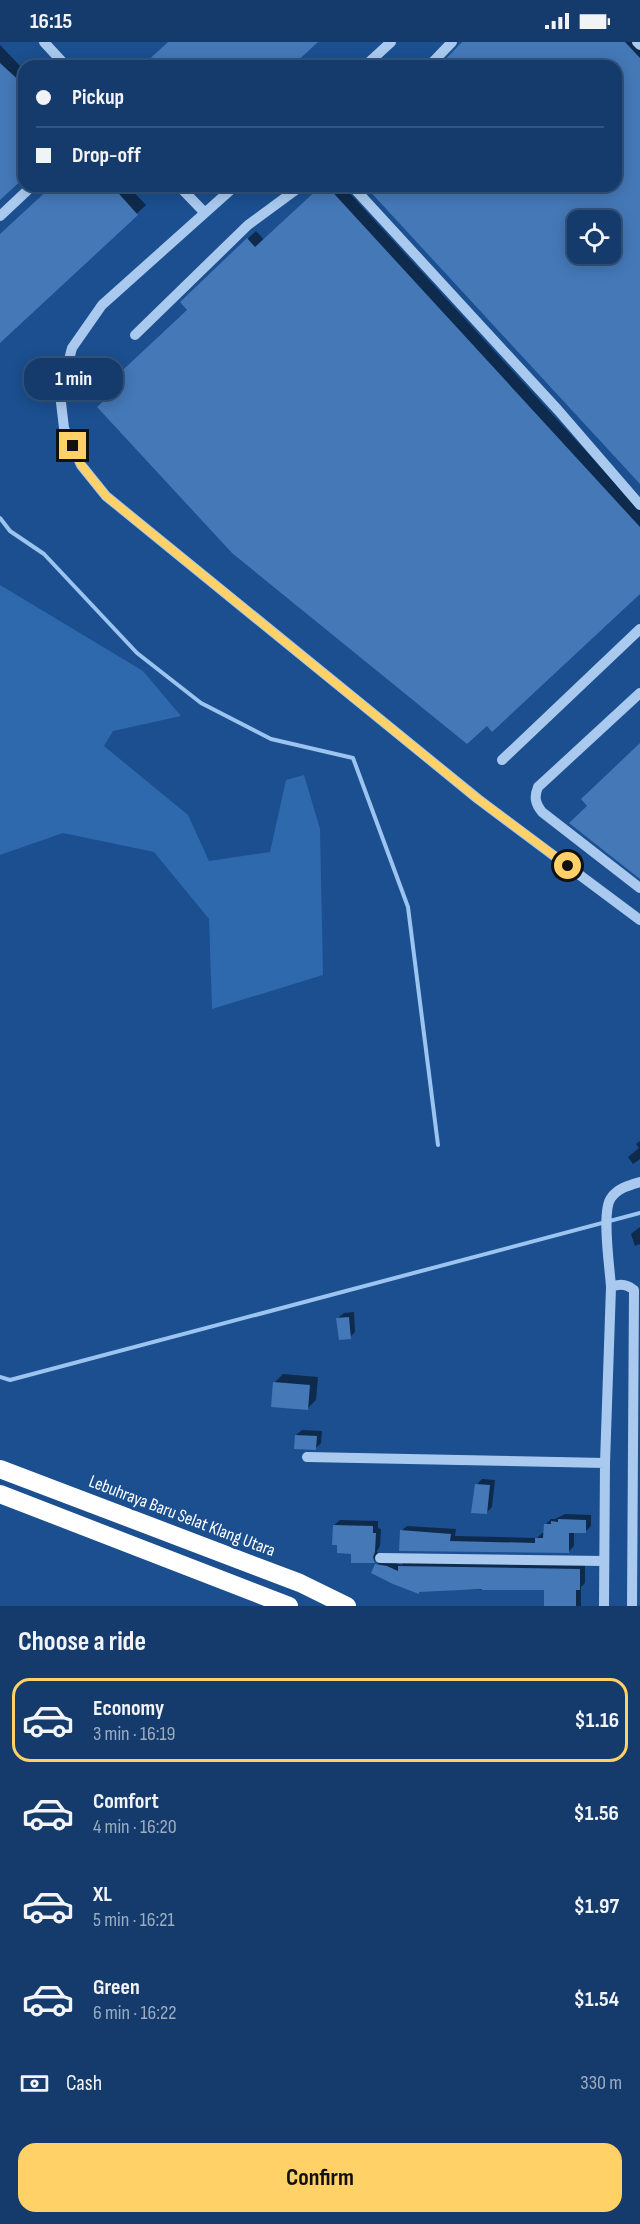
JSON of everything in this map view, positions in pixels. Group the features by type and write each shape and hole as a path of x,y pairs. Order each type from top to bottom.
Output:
{"highway":[{"name":"Lebuhraya Baru Selat Klang Utara","path":"0,1469 300,1583 347,1606"},
{"path":"0,1494 289,1606"}],"street":[{"path":"44,42 60,60"},
{"path":"372,60 391,42"},
{"path":"435,60 452,42"},
{"path":"637,42 640,45"},
{"path":"0,216 26,192"},
{"path":"185,192 205,213"},
{"path":"228,192 102,305 72,348 60,394 64,428 81,465 106,496 478,799 640,920"},
{"path":"135,335 248,225 293,192"},
{"path":"358,192 550,402 640,505"},
{"path":"501,760 640,629"},
{"path":"640,693 538,787 535,796 542,812 640,888"},
{"path":"604,1606 605,1463 611,1287 606,1210 611,1197 622,1188 640,1182"},
{"path":"611,1287 628,1285 634,1290 632,1606"},
{"path":"307,1456 605,1463"},
{"path":"380,1558 604,1561"}],"shaded area":[{"path":"0,585 143,671 181,716 113,731 104,746 188,815 209,861 270,852 286,780 304,775 320,829 323,975 212,1009 209,919 154,852 63,833 0,855"}],"building":[{"path":"168,42 318,42 298,60 148,60"},
{"path":"462,42 625,42 640,58 640,484 371,192 622,192 622,60 445,60"},
{"path":"0,63 18,80 18,184 0,200"},
{"path":"46,192 117,192 138,215 0,343 0,234"},
{"path":"315,192 333,192 640,527 640,594 492,732 487,726 467,744 232,553 97,407 116,389 110,382 187,310 180,302 247,238 255,247"},
{"path":"640,743 640,879 569,823 587,806 581,799"},
{"path":"349,1317 351,1339 339,1340 336,1318"},
{"path":"273,1382 310,1385 308,1410 271,1407"},
{"path":"295,1435 317,1436 316,1450 294,1449"},
{"path":"475,1484 490,1485 487,1514 471,1513"},
{"path":"558,1519 586,1520 586,1533 569,1533 569,1553 399,1551 400,1530 451,1534 450,1541 535,1543 535,1538 543,1538 544,1524 551,1524 551,1521 558,1522"},
{"path":"333,1525 373,1526 373,1533 376,1533 373,1557 375,1563 351,1563 351,1554 337,1553 337,1545 332,1545"},
{"path":"375,1564 398,1571 398,1566 580,1569 580,1590 576,1590 576,1606 544,1606 544,1590 482,1589 419,1592 419,1594 371,1573"}],"waterway":[{"path":"0,518 10,531 44,554 137,653 201,703 271,739 353,758 408,907 438,1145"},
{"path":"0,1377 10,1380 640,1213"}],"route":[{"path":"73,446 81,465 106,496 478,799 568,866"}]}
